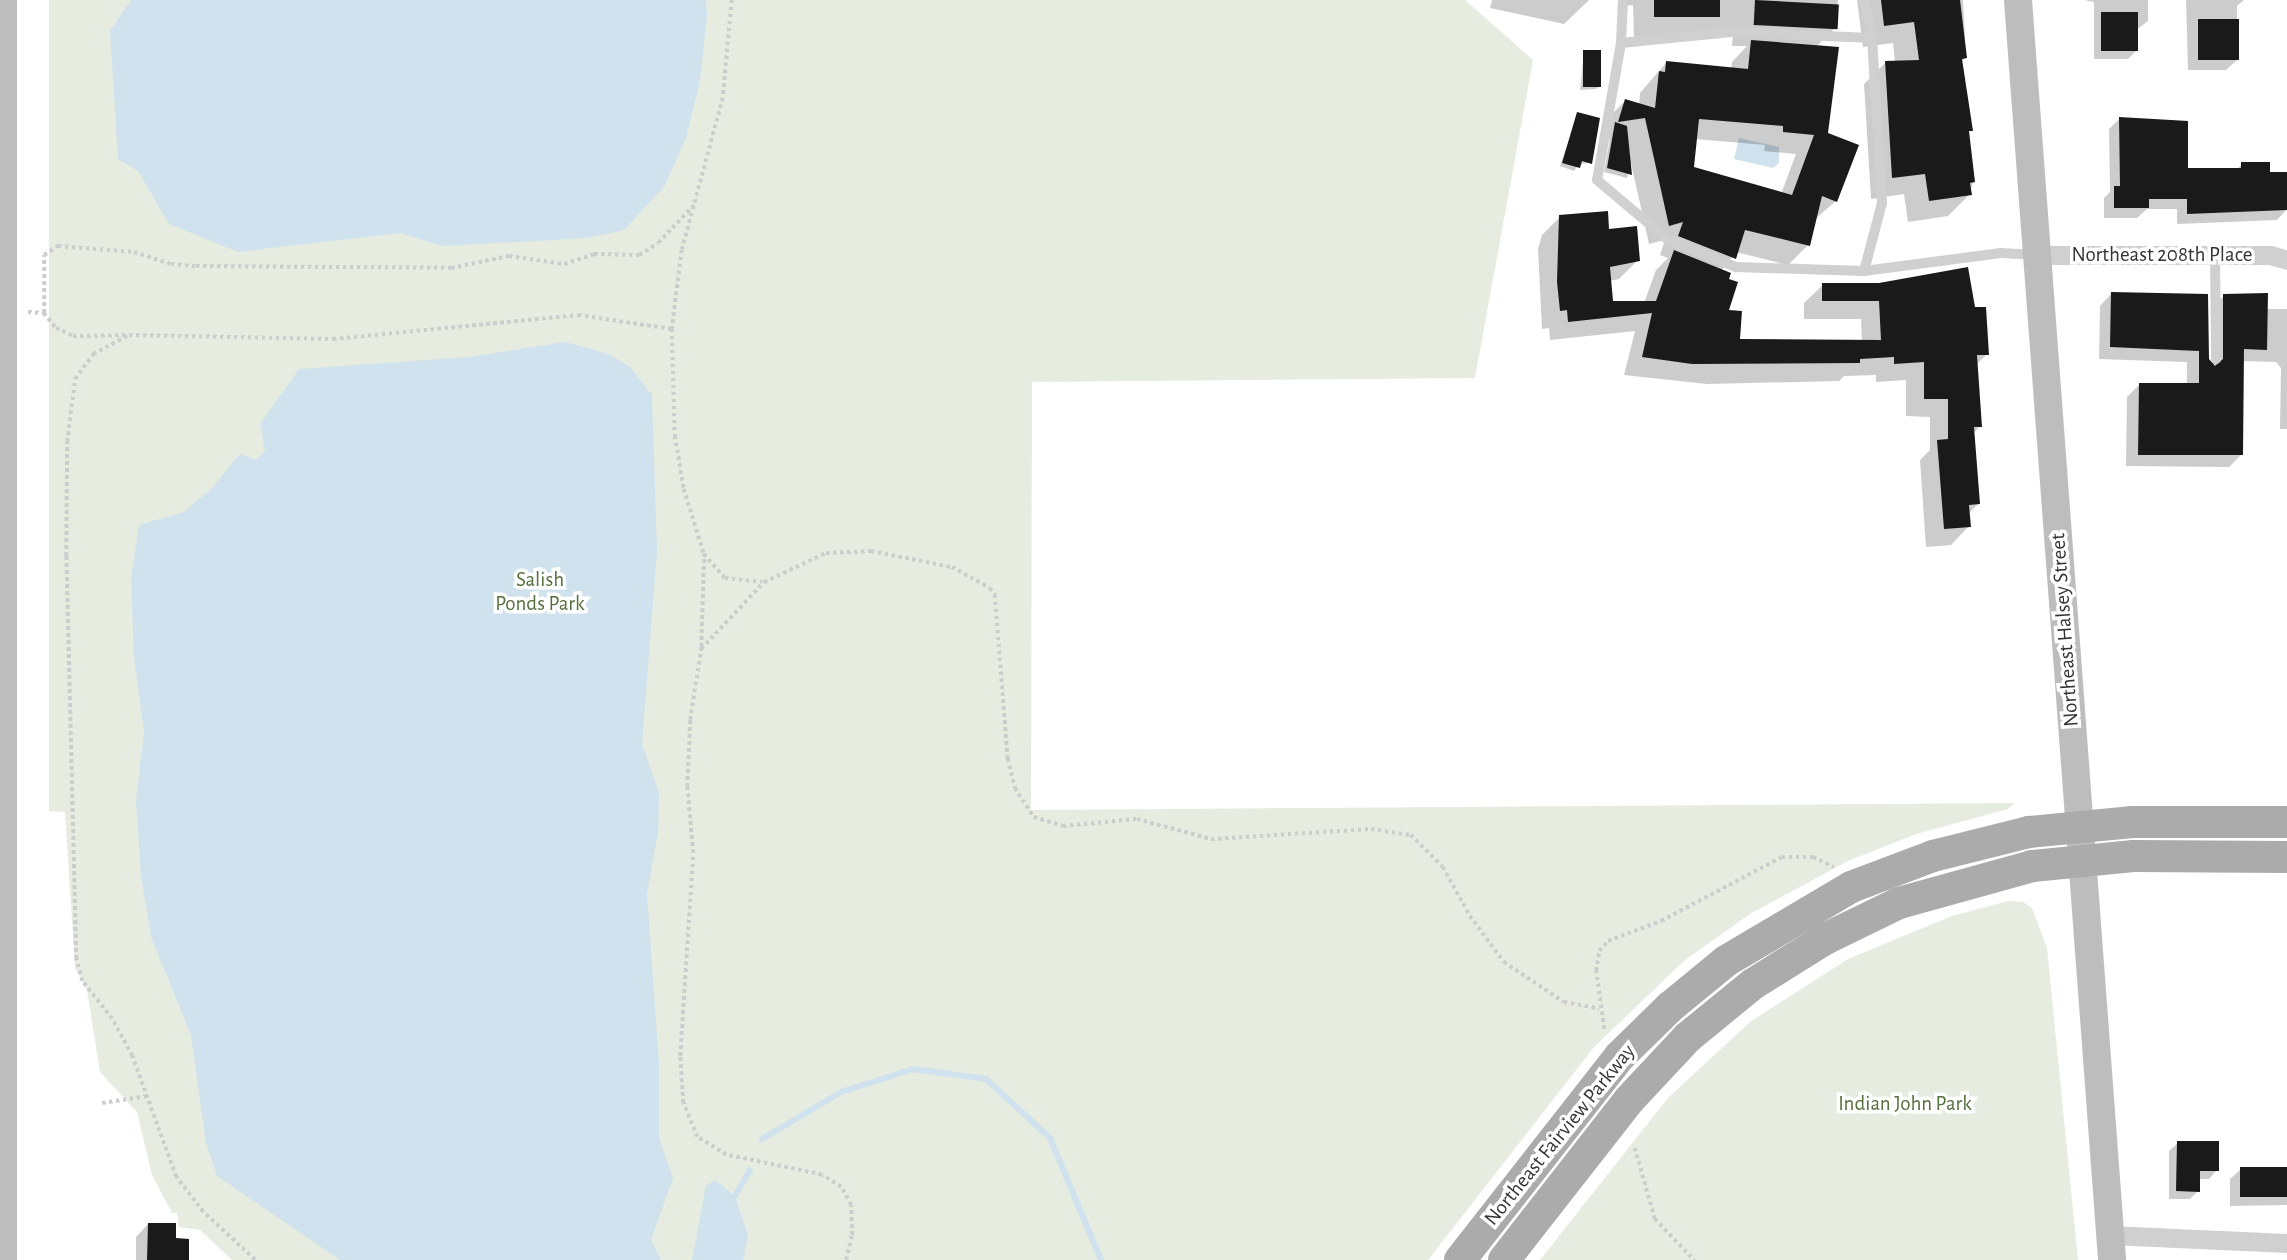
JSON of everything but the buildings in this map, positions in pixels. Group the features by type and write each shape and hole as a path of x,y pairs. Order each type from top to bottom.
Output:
{"main road":[{"path":"3,0 3,1260"},
{"name":"Northeast Halsey Street","path":"2018,0 2111,1247"},
{"name":"Northeast Fairview Parkway","path":"1460,1260 1612,1066 1670,1007 1726,961 1851,887 1976,844 2080,827 2133,822 2287,822"},
{"name":"Northeast Fairview Parkway","path":"1504,1260 1659,1067 1707,1020 1753,984 1825,939 1899,903 2032,866 2134,856 2287,857"}],"street":[{"name":"Northeast 208th Place","path":"2037,255 2215,255 2287,260"},
{"path":"2111,1247 2287,1243"}],"lane":[{"path":"1623,0 1621,43 1597,180 1667,239 1736,267 1864,271 2001,253 2037,255"},
{"path":"1864,271 1882,203 1872,38 1865,0"},
{"path":"1621,43 1731,32 1872,38"},
{"path":"2215,255 2216,359"}],"path":[{"path":"732,0 723,98 682,250 672,329 675,436 684,489 705,554 701,649 687,787 693,853 680,1056 682,1103 696,1138 726,1155 811,1172 841,1187 851,1205 852,1235 846,1260"},
{"path":"672,329 578,315 322,340 73,336 56,328 44,313 44,255 58,246 134,252 196,266 451,268 509,256 564,264 594,254 639,255 658,243 694,205"},
{"path":"4,311 44,313"},
{"path":"129,335 93,354 79,372 70,396 67,736 76,959 82,981 112,1019 132,1056 176,1177 203,1212 255,1260"},
{"path":"701,649 764,582 826,553 857,549 953,567 981,580 995,595 1008,758 1015,788 1034,817 1063,826 1137,819 1210,839 1371,829 1411,835 1443,867 1470,916 1504,962 1564,1002 1599,1008"},
{"path":"705,554 725,578 764,582"},
{"path":"1604,1029 1596,971 1599,951 1608,941 1661,921 1782,857 1813,857 1837,868 1851,887"},
{"path":"102,1103 147,1096"},
{"path":"1635,1148 1655,1219 1694,1260"}],"green space":[{"name":"Salish Ponds Park","path":"49,0 1465,0 1533,60 1475,378 1032,382 1031,810 2014,803 2008,809 1916,834 1848,861 1750,914 1685,960 1594,1047 1428,1260 232,1260 200,1230 179,1227 177,1213 172,1213 152,1175 137,1112 100,1072 87,990 75,968 65,812 49,811"},
{"name":"Indian John Park","path":"2008,901 2023,902 2032,908 2047,948 2078,1260 1540,1260 1668,1098 1750,1022 1848,959 1952,916"}],"water":[{"path":"131,0 706,0 707,16 700,81 686,138 664,187 624,230 588,238 442,246 400,233 238,252 169,224 138,171 118,159 110,31"},
{"path":"1739,138 1779,147 1779,163 1773,168 1734,159"},
{"path":"565,342 609,354 630,367 652,395 657,551 642,744 659,793 658,832 647,894 659,1064 659,1138 673,1178 651,1240 661,1260 340,1260 217,1176 206,1143 191,1035 151,937 141,876 136,800 144,732 134,657 131,579 139,525 184,512 211,489 240,454 256,460 265,451 260,424 299,369 470,357"},
{"path":"715,1180 735,1196 748,1235 743,1260 692,1260 706,1186"}],"waterway":[{"path":"762,1139 841,1092 913,1069 986,1079 1050,1138 1101,1260"},
{"path":"735,1196 750,1170"}]}
